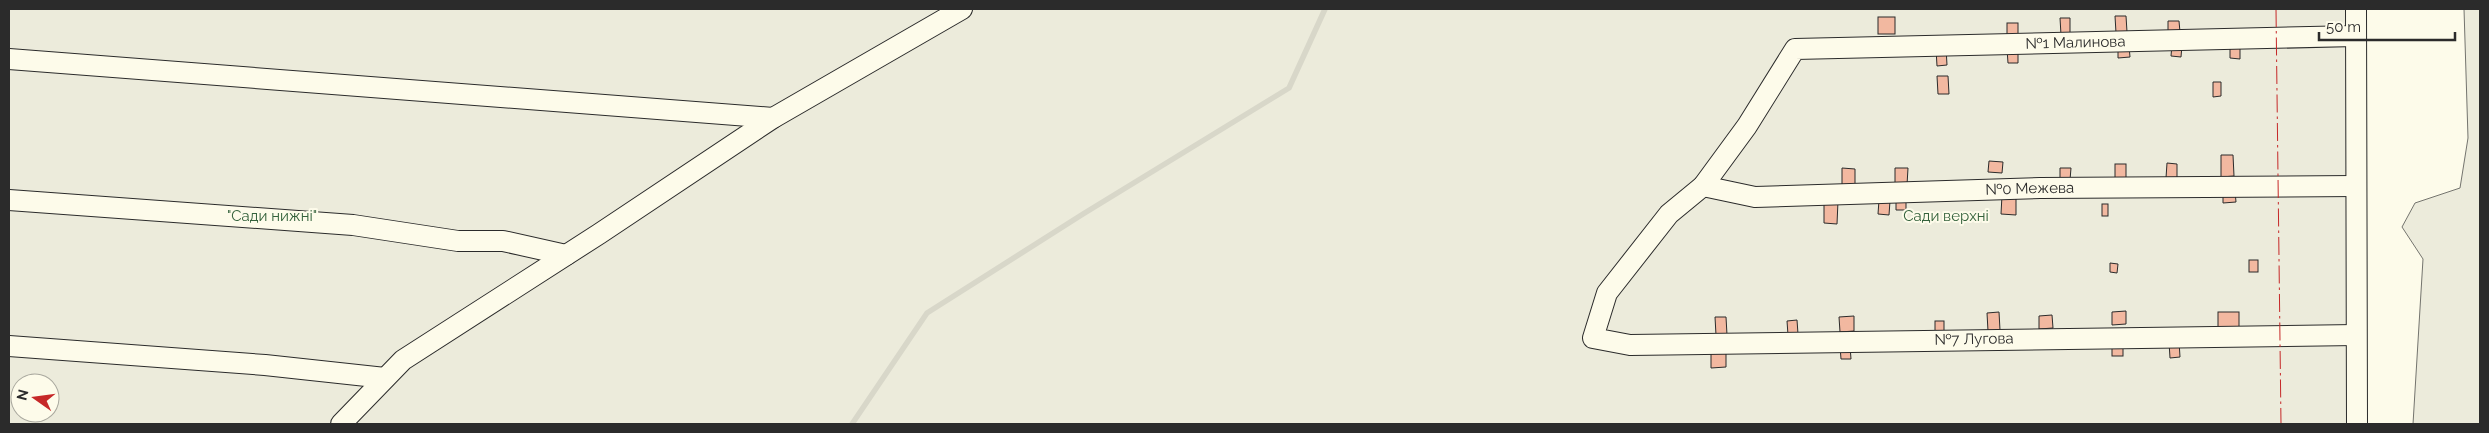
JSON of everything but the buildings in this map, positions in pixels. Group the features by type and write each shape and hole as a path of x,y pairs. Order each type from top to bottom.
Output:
{"street":[{"path":"341,424 403,360 566,255 772,118 962,9"},
{"path":"2356,9 2357,424"},
{"name":"№1 Малинова","path":"1703,186 1747,126 1795,49 2356,36"},
{"path":"9,59 772,118"},
{"name":"№0 Межева","path":"1703,186 1755,197 2040,188 2356,186"},
{"name":"№7 Лугова","path":"1703,186 1668,214 1607,293 1593,338 1630,345 2356,335"},
{"path":"9,200 353,225 458,241 503,241 566,255"},
{"path":"9,346 265,365 386,378"}],"green space":[{"path":"9,9 2351,9 2352,424 9,424"},
{"path":"2464,9 2480,9 2480,424 2413,424 2423,259 2402,227 2415,203 2460,188 2468,138"}],"waterway":[{"path":"852,424 927,313 1083,214 1289,88 1325,9"}],"power":[{"path":"2276,9 2281,424"}],"park label":[{"name":"\"Сади нижні\"","path":"272,216"},
{"name":"Сади верхні","path":"1946,216"}]}
